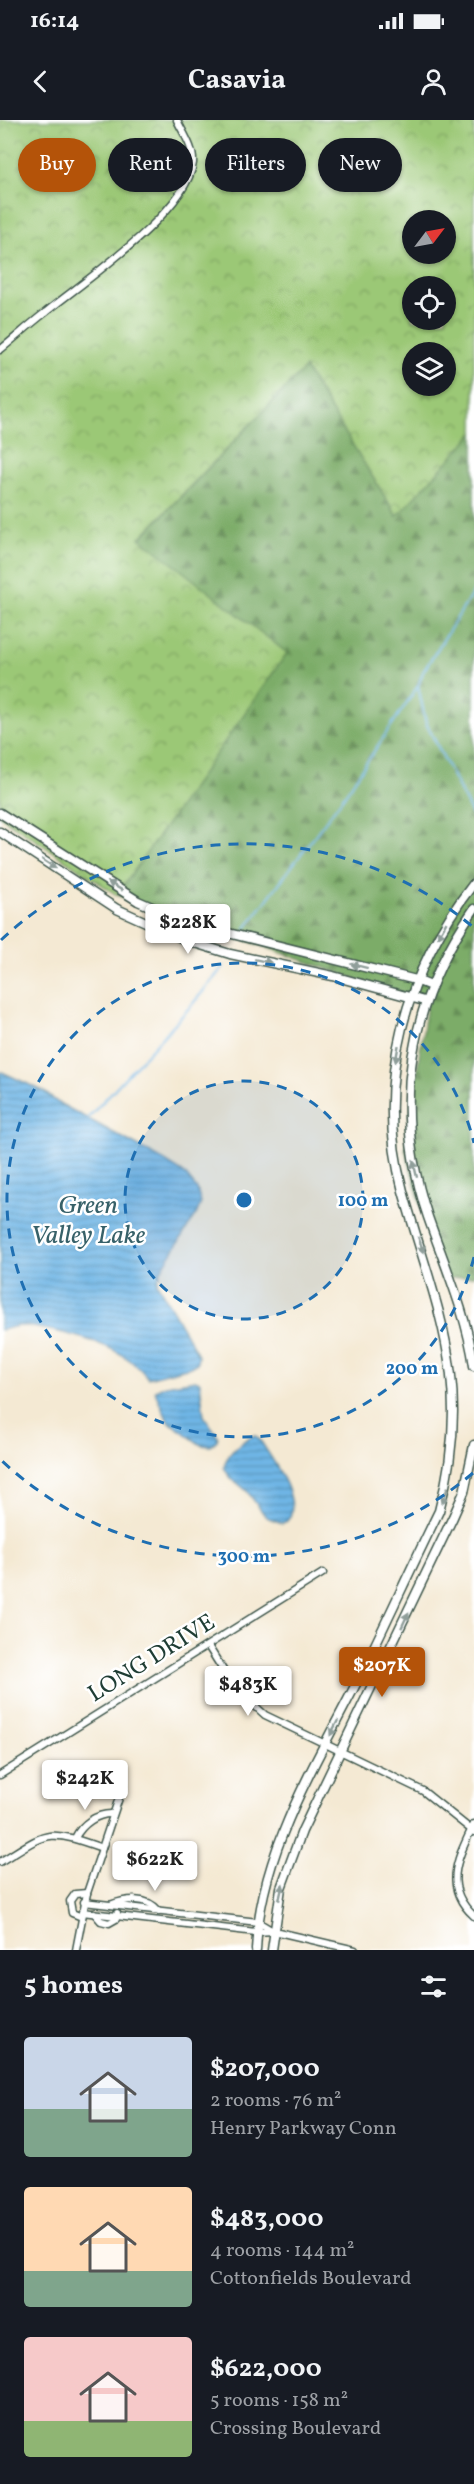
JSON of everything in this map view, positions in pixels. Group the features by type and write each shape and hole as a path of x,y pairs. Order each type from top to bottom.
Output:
{"street":[{"path":"0,350 122,252 158,218 181,192 191,171 193,154 177,120"},
{"path":"0,813 138,901 188,923 416,980 431,986"},
{"path":"0,832 117,909 188,941 230,954 333,976 424,1001"},
{"path":"256,1950 258,1922 277,1849 439,1511 454,1470 460,1437 460,1385 456,1354 403,1189 396,1155 392,1099 395,1068 410,997 416,980 442,928 474,883"},
{"path":"474,909 451,944 424,1001 412,1047 409,1120 412,1155 428,1216 460,1311 474,1366"},
{"path":"272,1950 281,1888 290,1860 339,1752 371,1691 453,1517 464,1492 474,1444"},
{"name":"LONG DRIVE","path":"0,1774 323,1573"},
{"path":"208,1646 233,1686 256,1708 339,1752 423,1791 473,1829 458,1856 455,1875 460,1897 474,1916"},
{"path":"76,1950 84,1902 124,1783"},
{"path":"75,1839 83,1826 101,1815 113,1814"},
{"path":"0,1862 45,1836 57,1835 102,1848"},
{"path":"87,1893 75,1894 70,1901 72,1912 82,1915 94,1913 105,1923 114,1921 118,1906"},
{"path":"110,1905 124,1900 136,1901 151,1903 159,1911"},
{"path":"135,1918 136,1901"},
{"path":"84,1902 258,1922 274,1931 355,1950"},
{"path":"158,1920 159,1911"},
{"path":"117,1916 256,1932 274,1931"},
{"path":"199,1926 201,1916"}],"green space":[{"path":"0,120 474,120 474,433 397,516 305,368 140,538 287,653 117,895 0,816"},
{"path":"305,368 397,516 474,433 474,1276 441,1279 405,1149 427,1004 117,895 287,653 140,539"}],"water":[{"name":"Green Valley Lake","path":"0,1073 43,1091 57,1102 165,1161 184,1173 197,1189 201,1203 196,1215 161,1270 157,1283 198,1355 197,1363 148,1378 118,1352 94,1342 32,1327 18,1326 0,1330"},
{"path":"195,1380 200,1382 204,1416 218,1436 210,1446 201,1445 168,1421 155,1390 166,1385"},
{"path":"255,1435 278,1468 289,1491 292,1502 291,1513 287,1521 282,1523 266,1517 247,1491 229,1476 224,1467 235,1448"}],"waterway":[{"path":"246,928 344,796 418,686 423,672 474,591"},
{"path":"418,686 426,723 474,818"},
{"path":"87,1119 190,1007 224,966"}]}
